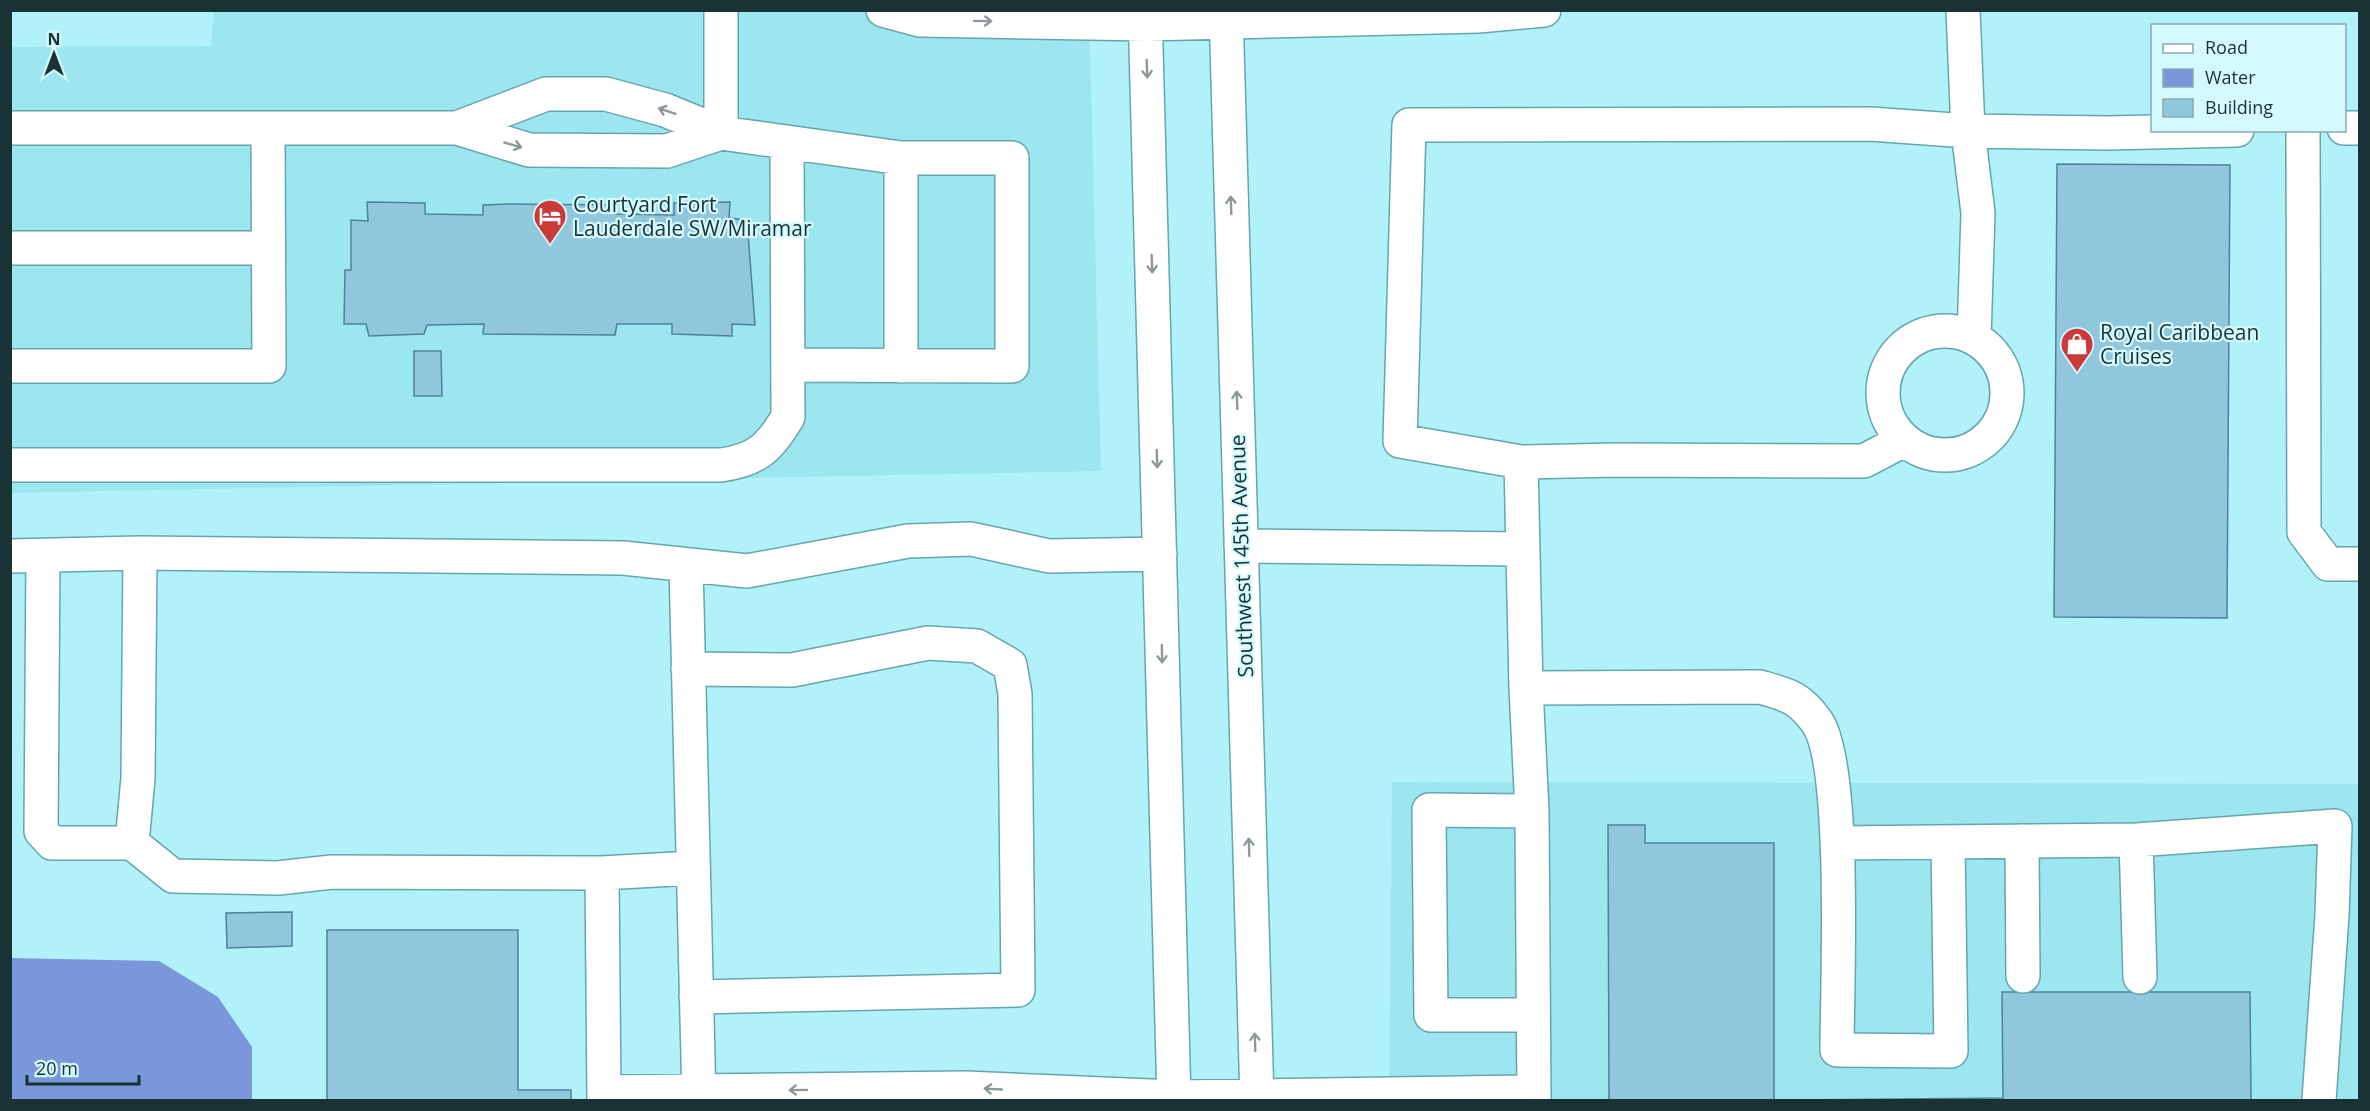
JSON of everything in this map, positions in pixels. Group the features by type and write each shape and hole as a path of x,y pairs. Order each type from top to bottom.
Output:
{"street":[{"path":"720,10 721,133"},
{"path":"883,10 920,20 1226,16 1478,16 1544,10"},
{"path":"1963,10 1968,131 1978,213 1974,338"},
{"name":"Southwest 145th Avenue","path":"1226,16 1256,1098"},
{"path":"1146,17 1174,1099"},
{"path":"457,128 546,94 606,94 665,110 721,133 901,158 1012,158 1012,366 788,365"},
{"path":"1904,440 1864,461 1521,462 1400,441 1409,125 1870,124 1968,131 2151,132"},
{"path":"10,128 457,128 529,150 667,151 721,133"},
{"path":"10,366 269,366 268,129"},
{"path":"2303,132 2304,532 2328,564 2360,564"},
{"path":"10,465 721,465 742,462 771,445 788,417 787,142"},
{"path":"901,158 901,366"},
{"path":"10,248 268,248"},
{"path":"1946,331 1974,338 1997,358 2005,377 2007,396 2003,416 1992,433 1977,446 1959,453 1939,455 1920,450 1904,440 1892,426 1885,409 1883,391 1886,373 1895,356 1908,343 1926,334 1946,331"},
{"path":"602,873 604,1096 918,1094 966,1088 1174,1099 1534,1096 1532,811 1526,688 1521,462"},
{"path":"10,556 140,553 623,558 747,571 908,541 971,539 1049,556 1160,554"},
{"path":"1241,546 1523,549"},
{"path":"132,843 138,778 140,553"},
{"path":"44,556 41,831 52,843 132,843 173,876 278,878 332,873 602,873 692,868"},
{"path":"686,565 699,1096"},
{"path":"688,669 792,670 928,643 977,646 1010,666 1015,694 1018,990 696,997"},
{"path":"1526,688 1760,687 1796,698 1818,723 1830,755 1837,843 1837,1050 1951,1051 1948,842"},
{"path":"1532,811 1429,810 1431,1016 1533,1016"},
{"path":"1837,843 2136,840 2347,826 2332,915 2319,1101"},
{"path":"2136,840 2140,977"},
{"path":"2022,841 2023,976"}],"shaded area":[{"path":"214,10 1089,11 1101,471 11,493 10,47 211,46"},
{"path":"1392,782 2359,784 2359,1100 1389,1100"}],"water":[{"path":"11,958 159,961 218,997 252,1047 252,1100 11,1100"}],"building":[{"path":"2057,164 2230,165 2227,618 2054,617"},
{"name":"Courtyard Fort Lauderdale SW/Miramar","path":"367,202 425,203 425,214 483,215 483,205 509,204 615,205 615,214 674,215 674,203 730,202 729,218 747,220 755,325 732,324 732,336 672,334 672,324 617,324 615,335 483,334 484,324 427,325 424,334 369,336 366,324 344,324 345,270 351,270 351,220 368,221"},
{"path":"414,351 441,351 442,396 414,396"},
{"path":"1608,825 1645,825 1645,843 1774,843 1774,1100 1609,1100"},
{"path":"292,912 292,946 227,948 226,913"},
{"path":"327,930 518,930 518,1090 571,1090 571,1100 327,1100"},
{"path":"2002,992 2250,992 2251,1100 1796,1100 2003,1098"}],"place":[{"name":"Courtyard Fort Lauderdale SW/Miramar","path":"550,245"},
{"name":"Royal Caribbean Cruises","path":"2077,373"}]}
